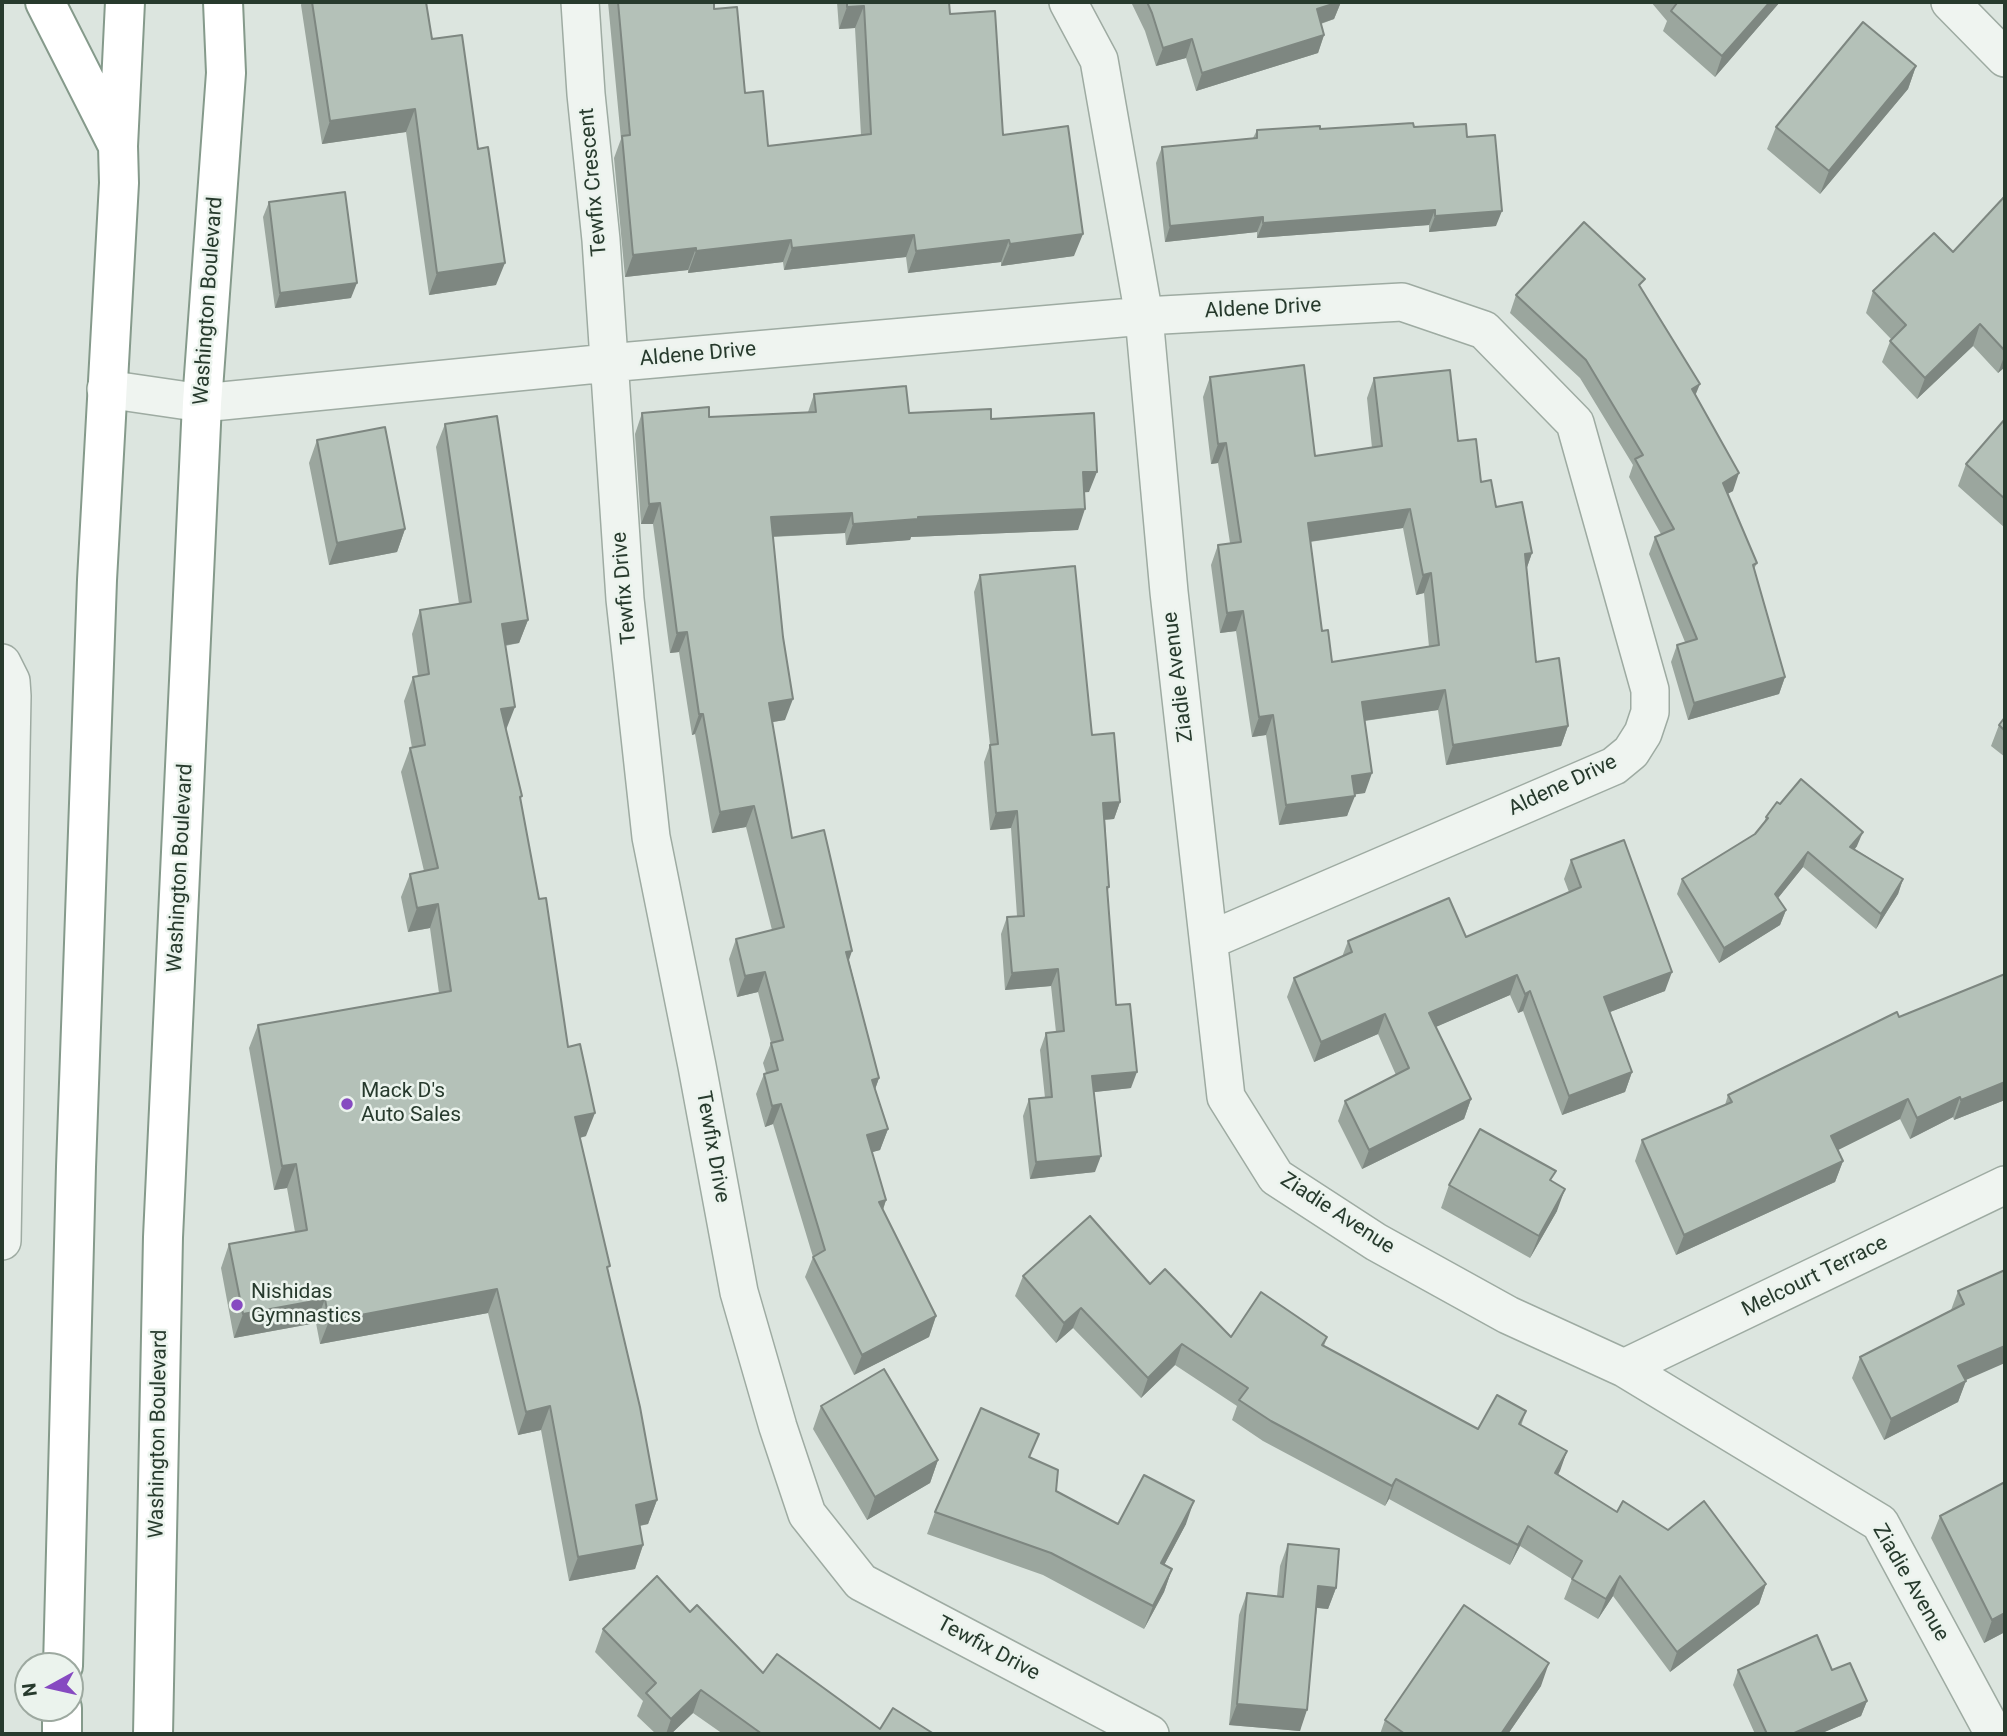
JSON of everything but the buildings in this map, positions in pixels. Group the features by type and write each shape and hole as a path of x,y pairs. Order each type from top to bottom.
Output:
{"highway":[{"path":"45,2 118,146"},
{"path":"63,1652 77,1125 106,389 119,183 118,146 125,2"},
{"name":"Washington Boulevard","path":"153,1734 163,1237 202,403 226,73 223,2"}],"street":[{"name":"Tewfix Crescent","path":"580,2 586,94 601,240 608,363"},
{"path":"1069,2 1099,60 1144,316"},
{"path":"1950,2 2005,58"},
{"name":"Aldene Drive","path":"106,389 202,403 608,363 1144,316 1402,302 1484,330 1574,423 1650,690 1650,712 1643,733 1631,752 1614,766 1210,940"},
{"name":"Ziadie Avenue","path":"1144,316 1169,592 1226,1097 1276,1177 1376,1242 1484,1301 1624,1368 1880,1522 1997,1730"},
{"name":"Tewfix Drive","path":"608,363 625,599 651,837 739,1292 778,1427 807,1514 861,1582 1150,1734"},
{"path":"2,664 11,681 12,696 2,1241"},
{"name":"Melcourt Terrace","path":"1624,1368 2005,1185"}],"place":[{"name":"Mack D's Auto Sales","path":"347,1104"},
{"name":"Nishidas Gymnastics","path":"237,1305"}]}
